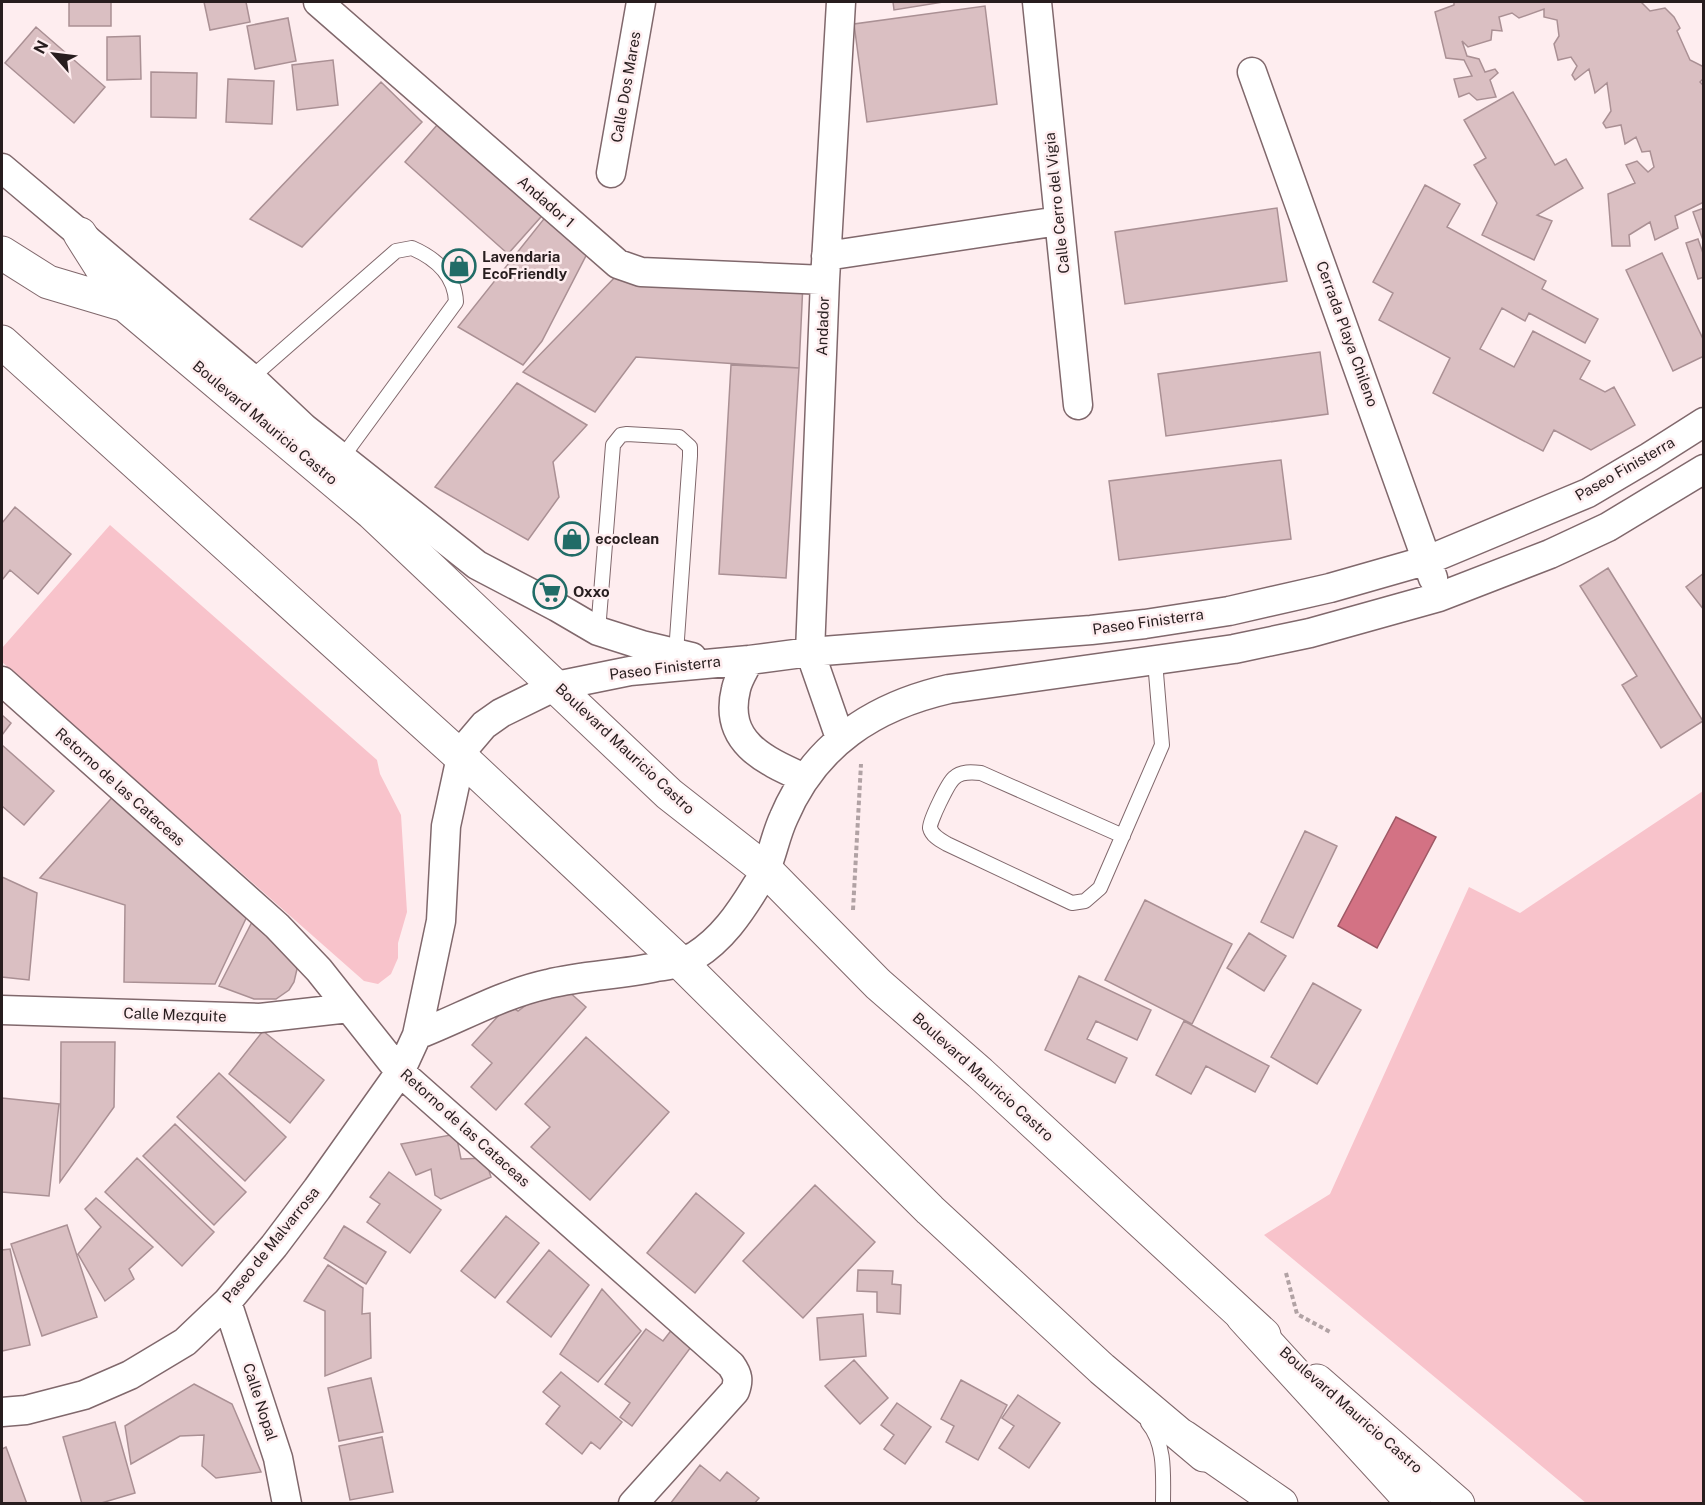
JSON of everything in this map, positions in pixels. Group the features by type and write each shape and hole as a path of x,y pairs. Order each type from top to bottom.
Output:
{"main road":[{"path":"80,234 125,305"},
{"name":"Boulevard Mauricio Castro","path":"2,253 48,282 125,305 372,513 669,794 766,870 878,984 980,1073 1244,1317 1458,1503"},
{"path":"2,342 460,757 681,963 930,1210 1102,1369 1259,1503"},
{"name":"Boulevard Mauricio Castro","path":"1244,1317 1414,1503"},
{"path":"1184,1437 1281,1503"}],"street":[{"name":"Andador 1","path":"318,2 618,264 641,272 826,268 1059,220"},
{"name":"Calle Dos Mares","path":"611,173 641,2"},
{"name":"Andador","path":"810,652 826,268 841,2"},
{"name":"Calle Cerro del Vigia","path":"1037,2 1077,405"},
{"name":"Cerrada Playa Chileno","path":"1252,72 1428,560 1439,597"},
{"path":"2,168 251,378 341,459 477,565 598,631 715,662"},
{"name":"Paseo Finisterra","path":"460,757 484,725 501,713 556,686 630,671 810,652 1145,624 1229,611 1330,588 1428,560 1588,493 1704,422"},
{"path":"417,1035 500,999 547,984 681,963 695,956 736,918 766,870 784,815 804,778 840,738 863,722 925,694 1061,672 1234,649 1310,633 1439,597 1539,558 1608,527 1704,469"},
{"path":"1588,493 1608,527"},
{"path":"810,652 840,738"},
{"path":"749,660 736,687 733,704 739,734 753,751 770,763 804,778"},
{"name":"Retorno de las Cataceas","path":"2,681 276,926 319,970 400,1071 720,1354 737,1374 738,1382 735,1391 633,1503"},
{"name":"Paseo de Malvarrosa","path":"2,1412 26,1410 84,1395 130,1375 184,1342 227,1302 288,1227 400,1071 417,1035 441,921 446,826 460,757"},
{"name":"Calle Mezquite","path":"2,1010 260,1018 349,1008"},
{"name":"Calle Nopal","path":"227,1302 278,1458 287,1503"}],"lane":[{"path":"251,378 396,251 412,248 437,263 450,278 455,290 456,302 341,459"},
{"path":"598,631 613,445 616,439 627,434 679,437 690,447 690,456 676,653"},
{"path":"1123,836 981,773 965,772 953,778 930,822 931,830 936,838 947,844 1072,903 1085,901 1100,888 1123,836 1162,745 1155,661"},
{"path":"1102,1369 1155,1430 1161,1455 1163,1503"}],"path":[{"path":"1286,1273 1297,1314 1332,1333"}],"shaded area":[{"path":"110,525 377,760 380,774 401,815 407,912 398,943 398,958 391,974 378,984 364,981 2,662 2,648"},
{"path":"1703,791 1703,1503 1586,1503 1264,1235 1330,1194 1469,887 1520,913"},
{"path":"1396,817 1436,837 1377,948 1338,926"}],"building":[{"path":"69,2 111,2 111,26 69,26"},
{"path":"204,2 246,2 250,22 210,30"},
{"path":"893,2 943,2 894,10"},
{"path":"1454,2 1641,2 1650,11 1665,8 1680,28 1677,31 1690,60 1704,67 1704,78 1700,82 1704,86 1704,202 1675,216 1678,228 1655,240 1650,222 1629,235 1630,246 1612,246 1608,194 1635,183 1626,165 1637,161 1648,172 1654,167 1650,151 1642,152 1636,137 1625,144 1621,125 1606,128 1603,123 1611,111 1607,83 1595,93 1589,69 1575,80 1572,75 1577,66 1571,57 1558,60 1554,44 1559,36 1557,20 1544,17 1544,9 1519,18 1512,13 1499,17 1502,31 1492,30 1491,40 1468,47 1462,41 1467,56 1479,59 1485,72 1495,69 1498,73 1490,80 1496,97 1477,100 1469,93 1459,97 1454,79 1472,76 1464,60 1446,58 1435,12 1454,5"},
{"path":"985,6 997,104 867,122 854,24"},
{"path":"288,18 296,61 255,69 247,26"},
{"path":"36,27 105,87 74,123 5,63"},
{"path":"140,36 141,79 107,80 107,37"},
{"path":"333,60 338,105 297,110 292,65"},
{"path":"151,72 197,73 196,118 151,117"},
{"path":"228,79 274,81 272,124 226,122"},
{"path":"381,82 422,122 302,247 250,219"},
{"path":"1513,92 1555,165 1566,159 1583,188 1537,215 1552,221 1534,260 1482,235 1497,203 1474,165 1486,158 1464,120"},
{"path":"444,117 548,209 508,254 405,162"},
{"path":"1425,185 1460,204 1447,227 1546,281 1542,289 1598,319 1585,343 1529,313 1525,321 1502,308 1480,349 1514,367 1533,331 1590,361 1580,379 1605,392 1614,387 1635,425 1591,450 1554,430 1543,451 1433,393 1450,358 1379,320 1393,293 1373,282"},
{"path":"1277,208 1287,281 1125,304 1115,232"},
{"path":"1704,208 1704,243 1693,212"},
{"path":"551,210 590,248 542,341 523,365 458,327"},
{"path":"1698,239 1704,256 1704,277 1698,279 1686,243"},
{"path":"1662,253 1704,341 1704,356 1673,371 1626,270"},
{"path":"620,272 803,283 799,368 636,357 595,412 523,372"},
{"path":"1320,352 1328,414 1166,436 1158,374"},
{"path":"731,365 799,368 786,578 719,574"},
{"path":"517,383 587,425 553,462 559,497 528,540 435,487"},
{"path":"1281,460 1291,539 1119,560 1109,481"},
{"path":"15,507 71,554 38,594 10,570 2,580 2,523"},
{"path":"1608,568 1703,721 1661,748 1622,685 1637,676 1580,586"},
{"path":"1704,573 1704,610 1686,587"},
{"path":"2,715 11,723 2,735"},
{"path":"2,745 54,791 24,825 2,806"},
{"path":"117,792 250,910 215,984 124,982 125,905 40,878"},
{"path":"1305,831 1337,846 1293,938 1261,922"},
{"path":"2,877 37,893 29,980 2,977"},
{"path":"1145,900 1232,944 1192,1024 1105,980"},
{"path":"252,922 292,960 297,969 294,982 289,990 276,999 254,999 219,986"},
{"path":"1249,933 1286,956 1264,991 1227,968"},
{"path":"1079,976 1151,1010 1137,1040 1096,1021 1087,1039 1127,1058 1115,1083 1045,1050"},
{"path":"1313,983 1361,1010 1317,1084 1271,1057"},
{"path":"567,990 586,1007 496,1110 471,1087 492,1063 472,1045 508,1005 518,1011 545,991"},
{"path":"1184,1021 1269,1066 1255,1092 1206,1066 1191,1094 1156,1075"},
{"path":"263,1031 324,1080 290,1123 229,1074"},
{"path":"586,1037 669,1112 590,1200 531,1147 550,1127 525,1104"},
{"path":"61,1042 115,1042 114,1107 60,1182"},
{"path":"219,1073 286,1137 245,1181 177,1117"},
{"path":"2,1098 59,1104 49,1196 2,1192"},
{"path":"175,1124 246,1192 214,1225 143,1156"},
{"path":"456,1134 461,1159 485,1158 491,1177 441,1199 435,1195 431,1169 416,1175 401,1144"},
{"path":"137,1158 214,1232 182,1266 105,1192"},
{"path":"389,1172 441,1210 410,1253 367,1222 380,1204 370,1197"},
{"path":"815,1185 875,1242 803,1318 743,1261"},
{"path":"696,1193 744,1233 695,1293 647,1253"},
{"path":"96,1198 153,1247 129,1269 134,1279 105,1301 78,1254 101,1227 85,1209"},
{"path":"506,1216 539,1243 495,1298 461,1271"},
{"path":"67,1225 97,1317 42,1336 11,1244"},
{"path":"344,1226 386,1252 366,1284 324,1258"},
{"path":"10,1249 30,1345 2,1351 2,1250"},
{"path":"549,1250 589,1285 551,1337 507,1302"},
{"path":"328,1265 363,1288 362,1314 370,1313 371,1358 325,1376 325,1311 304,1301"},
{"path":"858,1270 893,1271 892,1284 901,1285 900,1314 877,1312 877,1292 857,1291"},
{"path":"602,1289 641,1331 598,1382 560,1354"},
{"path":"863,1314 866,1356 820,1360 817,1318"},
{"path":"673,1328 694,1343 632,1426 620,1417 630,1403 605,1384 646,1329 663,1341"},
{"path":"854,1360 888,1398 860,1424 825,1386"},
{"path":"561,1372 622,1422 600,1449 591,1442 582,1454 546,1424 560,1406 543,1392"},
{"path":"371,1378 383,1432 339,1441 328,1388"},
{"path":"961,1380 1007,1405 978,1460 946,1442 954,1426 941,1419"},
{"path":"194,1384 232,1404 261,1472 216,1478 202,1466 204,1435 180,1436 131,1464 125,1426"},
{"path":"1018,1395 1060,1423 1029,1468 999,1448 1014,1426 1002,1418"},
{"path":"897,1403 931,1427 905,1464 884,1449 894,1435 881,1425"},
{"path":"115,1422 135,1493 98,1504 82,1504 63,1437"},
{"path":"382,1437 393,1492 350,1500 339,1446"},
{"path":"6,1447 27,1504 2,1504 2,1449"},
{"path":"700,1465 720,1481 727,1472 759,1498 754,1504 670,1504"}],"place":[{"name":"Lavendaria EcoFriendly","path":"459,266"},
{"name":"ecoclean","path":"572,539"},
{"name":"Oxxo","path":"550,592"}]}
